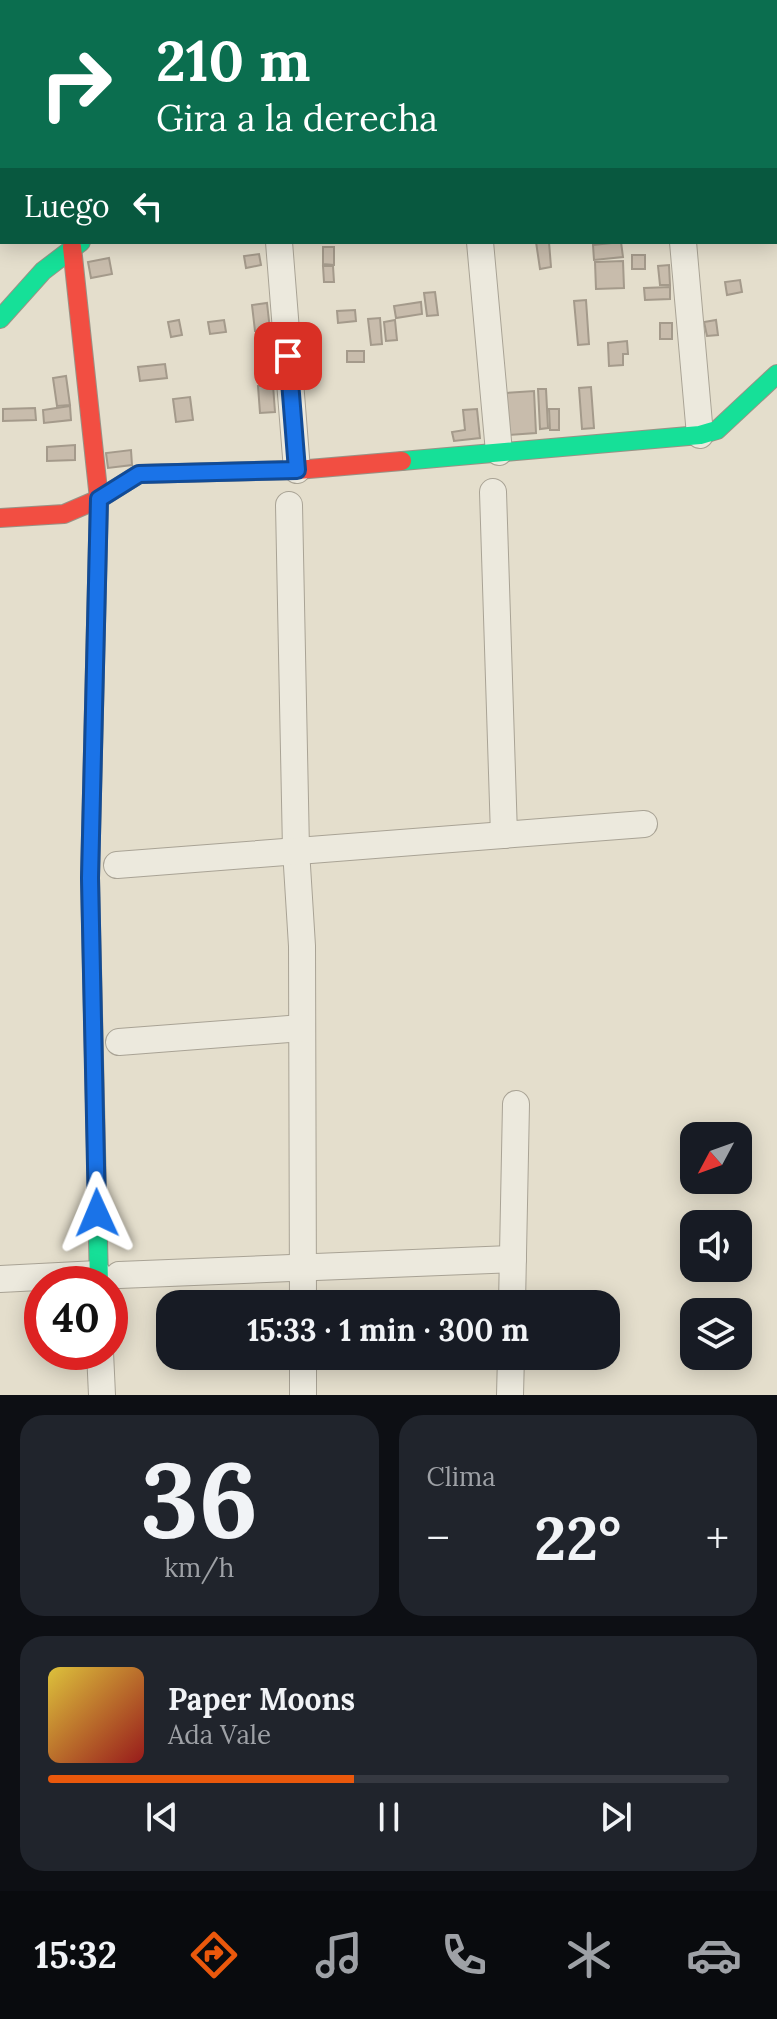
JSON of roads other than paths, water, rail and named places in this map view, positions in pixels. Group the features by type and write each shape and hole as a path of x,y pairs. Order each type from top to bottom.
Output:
{"street":[{"path":"279,244 297,470"},
{"path":"480,244 499,452"},
{"path":"683,244 700,435"},
{"path":"0,319 43,271 77,245"},
{"path":"77,245 99,499 90,878 105,1266"},
{"path":"0,518 64,514 99,499 139,474 297,470 700,435 717,430 777,374"},
{"path":"493,492 504,835"},
{"path":"289,505 296,850 302,946 303,1290"},
{"path":"117,865 644,824"},
{"path":"119,1042 302,1028"},
{"path":"512,1290 516,1104"},
{"path":"128,1276 513,1259"},
{"path":"0,1279 24,1279"},
{"path":"101,1370 102,1395"},
{"path":"303,1370 303,1395"},
{"path":"510,1395 511,1370"}]}
